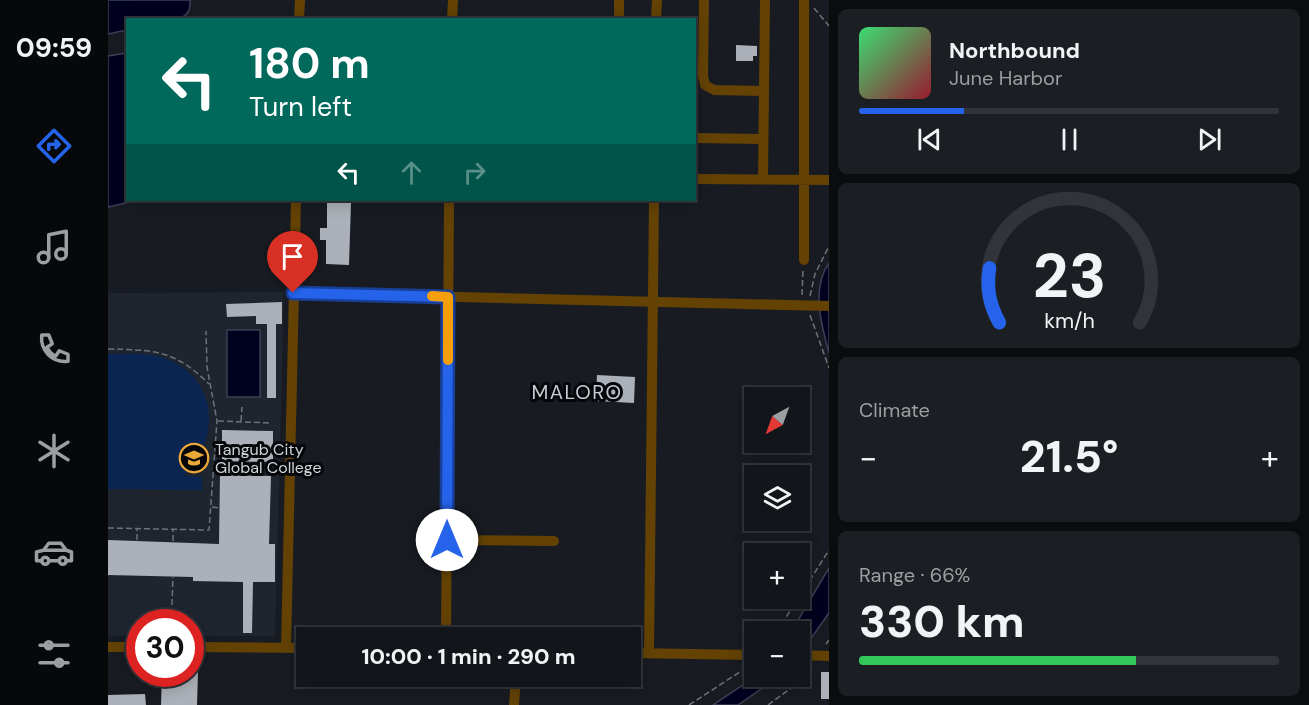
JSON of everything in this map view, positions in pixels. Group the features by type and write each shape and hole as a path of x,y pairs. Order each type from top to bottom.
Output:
{"street":[{"path":"299,18 300,0"},
{"path":"452,18 453,0"},
{"path":"619,0 619,18"},
{"path":"656,18 657,0"},
{"path":"704,0 699,49 703,76 709,88 763,91"},
{"path":"763,179 765,0"},
{"path":"804,260 807,1"},
{"path":"696,138 762,139"},
{"path":"696,178 829,180"},
{"path":"286,648 296,201"},
{"path":"446,627 449,201"},
{"path":"649,653 654,201"},
{"path":"293,293 829,306"},
{"path":"447,540 554,541"},
{"path":"108,647 126,647"},
{"path":"204,647 296,648"},
{"path":"641,653 744,655"},
{"path":"514,705 515,687"}],"path":[{"path":"807,1 829,26"},
{"path":"807,306 815,274 829,246"},
{"path":"804,260 807,306 829,368"},
{"path":"108,528 209,530 217,421 210,385 206,331"},
{"path":"108,349 158,351 172,355 210,385"},
{"path":"241,422 242,407"},
{"path":"217,421 270,423"},
{"path":"215,451 222,451"},
{"path":"214,468 271,470"},
{"path":"211,507 220,508"},
{"path":"137,528 137,540"},
{"path":"173,529 173,541"},
{"path":"810,580 829,550"},
{"path":"172,605 173,576"},
{"path":"768,705 798,683 824,656"},
{"path":"689,705 744,669"}],"shaded area":[{"path":"108,0 190,0 188,13 180,18 126,18 126,30 108,34"},
{"path":"126,53 126,201 135,201 108,207 108,56"},
{"path":"829,263 829,353 821,318 819,295 820,284"},
{"name":"Tangub City Global College","path":"284,292 275,636 204,636 204,609 126,609 126,636 108,636 108,293"},
{"path":"227,330 260,330 260,397 227,397"},
{"path":"108,354 153,355 167,359 184,369 197,382 205,396 209,412 208,429 204,446 196,462 184,476 202,477 202,490 108,489"},
{"path":"829,568 829,613 810,640 810,621 798,621 805,609 810,609 810,600"},
{"path":"744,684 744,687 764,687 738,705 713,705"}],"building":[{"path":"736,45 757,46 757,56 753,56 753,61 736,61"},
{"path":"327,202 351,203 349,265 326,264 326,240 320,240 320,228 327,228"},
{"path":"282,302 282,324 276,324 276,398 267,398 267,324 256,324 256,316 227,317 226,304"},
{"path":"597,375 635,377 634,403 596,401"},
{"path":"222,430 273,431 273,462 222,461"},
{"path":"220,475 271,476 269,544 275,544 275,582 253,582 252,633 243,633 243,582 193,581 193,577 108,575 108,540 219,544"},
{"path":"821,672 829,672 829,699 821,699"},
{"path":"162,687 198,687 197,705 161,705"},
{"path":"145,694 146,705 108,705 108,695"}],"slow traffic":[{"path":"432,296 448,297 448,360"}],"place":[{"name":"Tangub City Global College","path":"194,458"}],"district":[{"name":"MALORO","path":"577,392"}],"route":[{"path":"293,293 448,297 447,540"}]}
